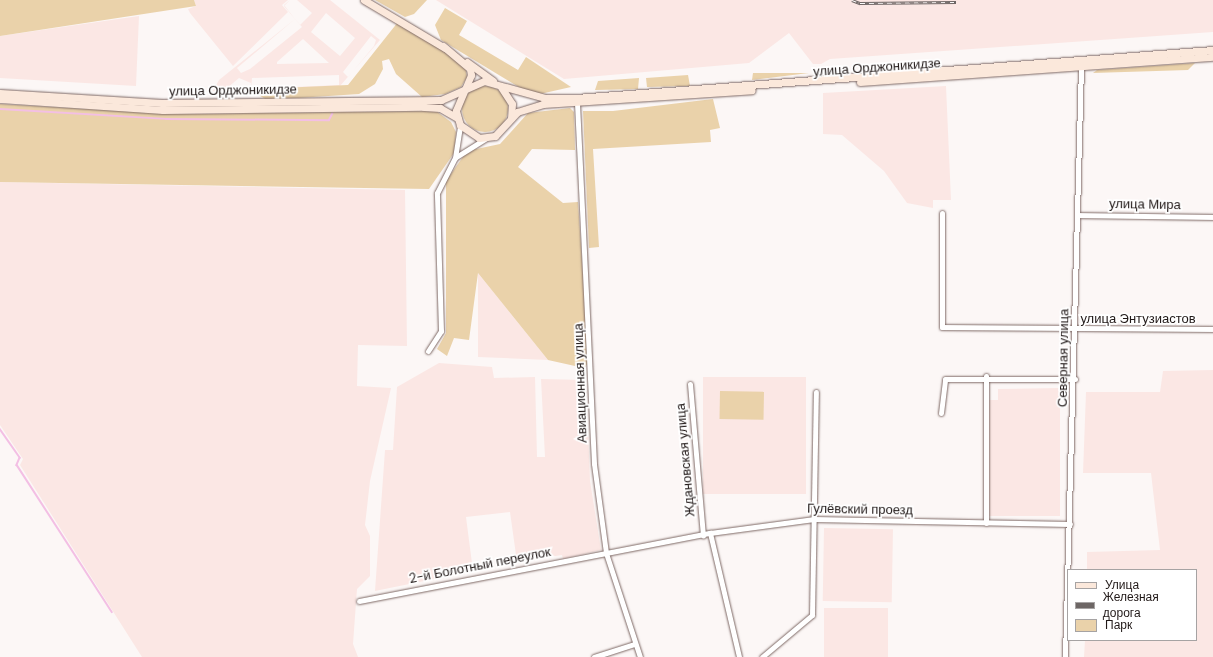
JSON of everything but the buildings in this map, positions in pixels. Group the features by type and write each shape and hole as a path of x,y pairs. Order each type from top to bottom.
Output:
{"main road":[{"path":"364,0 443,46 498,84 512,104 511,120"},
{"path":"443,46 470,69 464,89 456,103 459,122 472,135 487,138 501,132 517,112 544,101"},
{"name":"улица Орджоникидзе","path":"544,101 577,103 1213,50"},
{"name":"улица Орджоникидзе","path":"544,101 1081,62 1213,57"},
{"path":"464,89 484,81 498,84 544,101"},
{"name":"улица Орджоникидзе","path":"0,93 162,103 441,100 464,89"},
{"name":"улица Орджоникидзе","path":"0,100 163,110 424,107 440,108 459,122"}],"street":[{"name":"Северная улица","path":"1068,569 1075,379 1074,330 1081,62"},
{"name":"Авиационная улица","path":"577,103 594,464 606,553 634,644 640,657"},
{"path":"428,351 441,331 436,193 455,158 459,122"},
{"path":"455,158 487,138"},
{"name":"улица Энтузиастов","path":"942,213 942,327 1074,330 1213,329"},
{"name":"улица Мира","path":"1077,215 1213,217"},
{"path":"941,413 945,379 986,376 1075,379"},
{"path":"986,376 986,523"},
{"name":"Ждановская улица","path":"690,384 703,535"},
{"path":"762,657 812,615 816,392"},
{"name":"Гулёвский проезд","path":"606,553 710,533 814,519 1070,524"},
{"path":"710,533 739,657"},
{"name":"2-й Болотный переулок","path":"359,601 606,553"},
{"name":"Северная улица","path":"1065,657 1067,604"},
{"path":"594,657 634,644"}],"shaded area":[{"path":"194,0 288,0 282,5 288,12 233,66 190,13 188,9 196,6"},
{"path":"297,0 330,0 380,40 353,71 374,46 376,40 371,36 343,72 348,77 340,86 251,89 251,83 239,78 226,89 213,91 219,80 295,19 237,68 241,73 250,69 302,27 300,25 312,13","holes":["326,13 355,38 340,56 311,32","303,39 329,63 277,64 277,62","339,75 339,85 251,89 252,78"]},
{"path":"436,0 1213,0 1213,32 830,59 821,64 813,64 789,33 749,63 564,79"},
{"path":"139,16 136,86 0,78 0,36"},
{"path":"946,86 951,200 933,200 933,208 907,203 884,171 842,135 823,134 823,93"},
{"path":"0,182 405,190 407,346 358,345 357,386 391,388 370,481 365,525 370,536 370,576 357,589 353,644 358,657 142,657 20,465 23,459 0,425"},
{"path":"478,273 548,360 478,357"},
{"path":"439,363 492,367 494,378 535,377 537,457 545,457 541,379 586,380 590,481 601,550 563,559 562,555 517,562 510,512 466,517 473,571 375,591 385,450 393,450 397,387"},
{"path":"1213,370 1213,657 1084,657 1085,641 1197,641 1197,569 1087,569 1087,552 1160,550 1151,473 1083,473 1086,392 1160,392 1163,371"},
{"path":"703,377 806,377 806,494 703,494"},
{"path":"1060,388 1060,516 988,516 988,400 998,400 998,389"},
{"path":"824,528 893,529 892,602 823,601"},
{"path":"824,608 888,608 888,657 824,657"}],"green space":[{"path":"0,0 194,0 196,6 0,36"},
{"path":"375,0 427,0 414,14 405,17"},
{"path":"445,8 467,21 459,35 518,70 526,57 571,87 540,94 522,89 441,40 435,25"},
{"path":"398,22 465,65 467,77 461,87 445,94 422,97 396,74 389,59 382,61 383,69 375,84 359,94 267,100 257,94 257,89 348,85"},
{"path":"1195,63 1188,70 1093,73 1097,70"},
{"path":"753,73 809,73 752,80"},
{"path":"688,75 690,86 647,87 646,78"},
{"path":"639,78 638,89 595,90 598,81"},
{"path":"490,86 502,92 507,100 507,118 502,126 494,131 480,132 468,126 463,118 462,104 468,92 476,87"},
{"path":"713,99 720,128 710,130 711,142 593,149 599,247 589,248 583,111 613,111"},
{"path":"0,104 177,114 436,111 451,122 456,132 454,153 429,189 0,182"},
{"path":"570,108 574,112 575,150 532,149 518,167 563,203 578,202 589,362 584,368 548,360 478,273 469,340 454,338 447,356 437,349 446,333 446,181 467,151 500,144 528,113"},
{"path":"720,391 764,392 764,420 720,419"}],"waterway":[{"path":"0,109 166,119 329,120 332,114"},
{"path":"0,429 20,458 17,465 112,612"}],"railway":[{"path":"852,0 860,3 956,2"}]}
